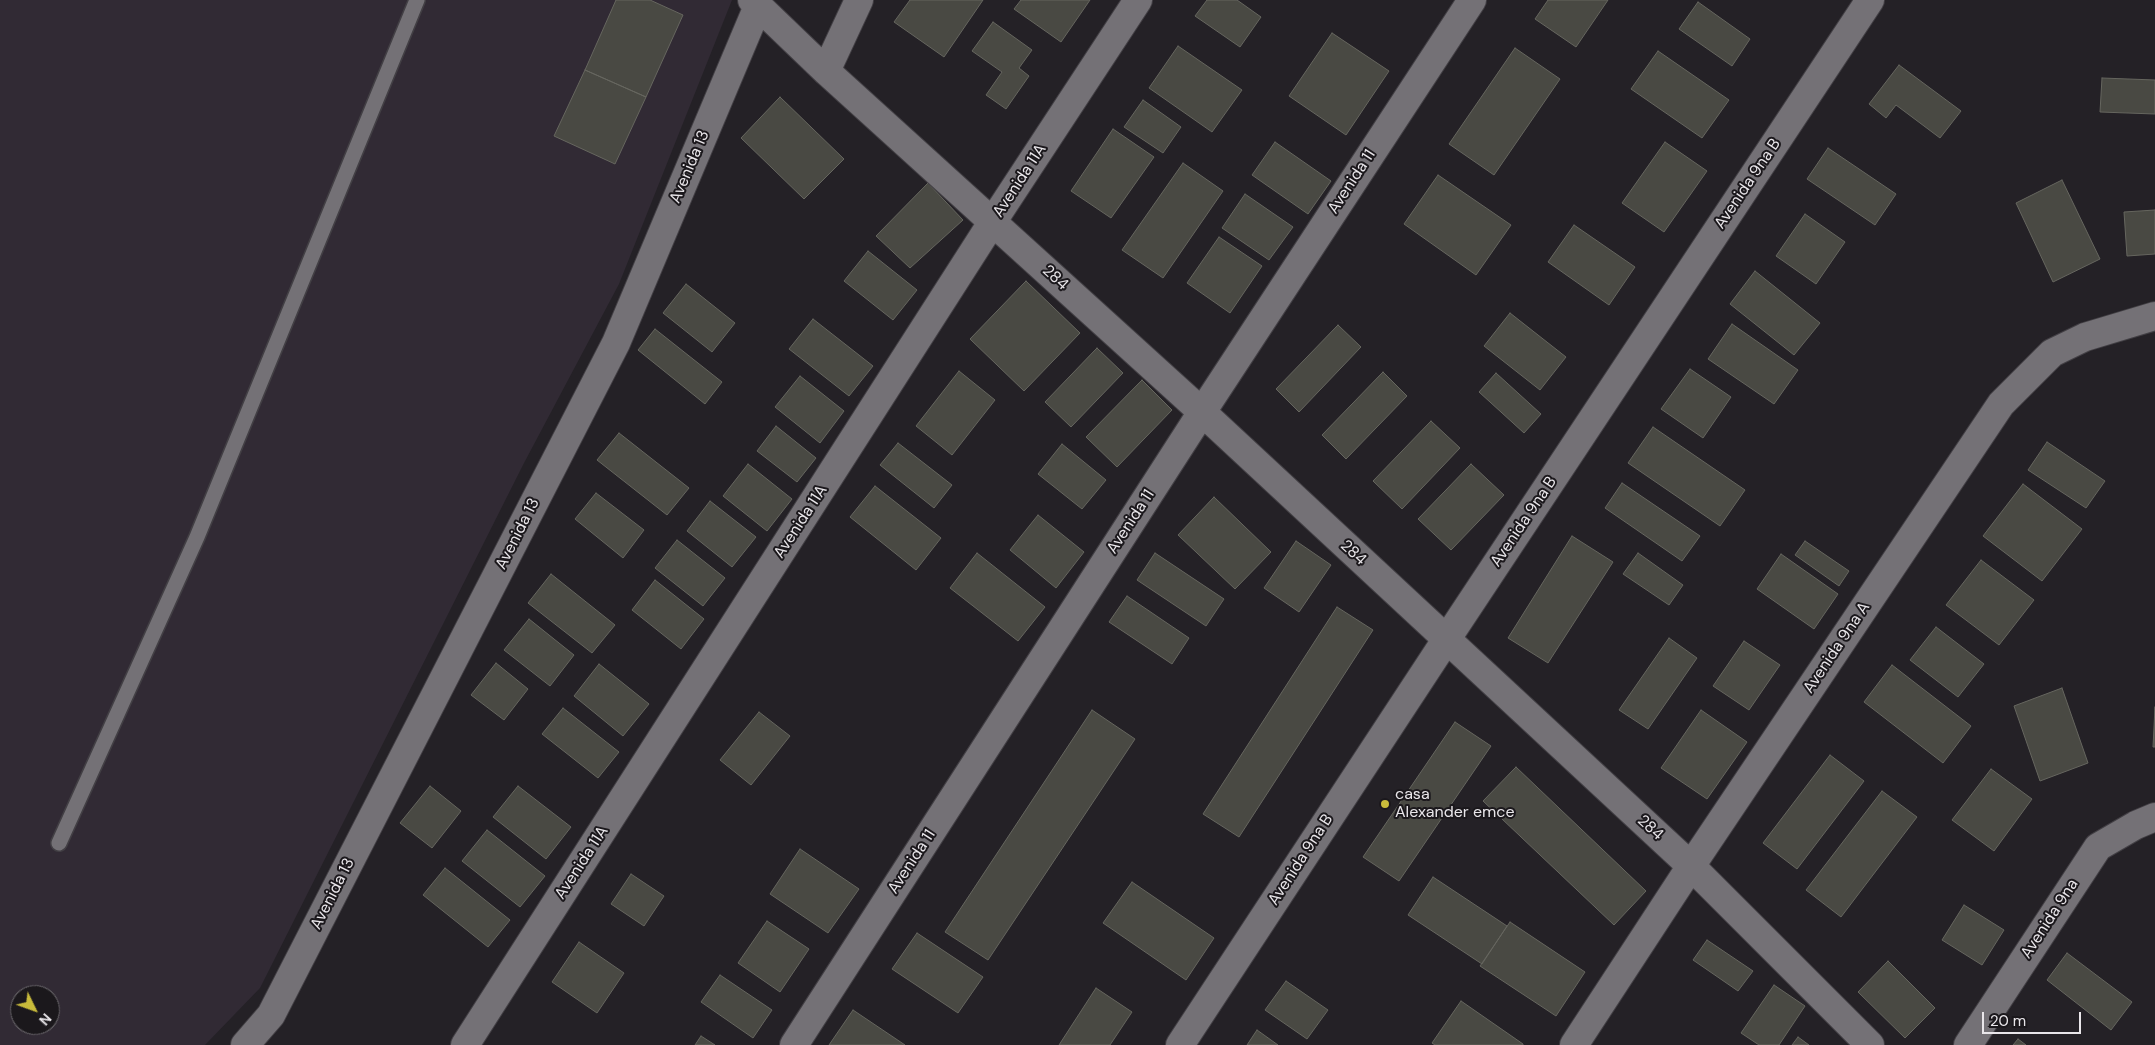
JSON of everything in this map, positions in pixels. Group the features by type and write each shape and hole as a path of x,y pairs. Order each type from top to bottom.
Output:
{"street":[{"path":"826,71 859,0"},
{"name":"Avenida 11A","path":"465,1045 993,221 1138,0"},
{"name":"Avenida 11","path":"794,1045 1202,412 1472,0"},
{"name":"Avenida 9na B","path":"1180,1045 1870,0"},
{"name":"Avenida 13","path":"245,1045 271,1015 616,343 755,3 826,71"},
{"name":"284","path":"826,71 1202,412 1691,866 1870,1045"},
{"name":"Avenida 9na A","path":"1574,1045 1691,866 2001,404 2052,353 2085,337 2155,316"},
{"name":"Avenida 9na","path":"1968,1045 2098,847 2136,825 2155,817"}],"lane":[{"path":"59,842 198,537 417,0"}],"shaded area":[{"path":"0,0 732,0 619,284 524,463 260,988 205,1045 0,1045"}],"building":[{"path":"616,0 650,0 683,15 646,97 585,70"},
{"path":"910,0 983,0 944,57 894,22"},
{"path":"1021,0 1090,0 1061,42 1014,9"},
{"path":"1207,0 1237,0 1261,17 1240,47 1195,16"},
{"path":"1548,0 1608,0 1576,47 1535,19"},
{"path":"1698,2 1750,39 1732,66 1679,29"},
{"path":"993,22 1032,50 1019,68 1029,76 1006,109 986,95 1002,72 972,51"},
{"path":"1332,33 1389,71 1346,135 1289,96"},
{"path":"1178,46 1242,90 1212,132 1149,88"},
{"path":"1515,48 1560,79 1494,175 1449,144"},
{"path":"1658,51 1729,100 1702,138 1631,89"},
{"path":"1899,65 1961,111 1940,138 1896,105 1886,118 1869,104"},
{"path":"585,70 646,97 615,164 554,136"},
{"path":"2102,78 2155,80 2155,114 2100,112"},
{"path":"780,97 844,159 804,199 741,138"},
{"path":"1143,100 1181,127 1163,153 1124,127"},
{"path":"1113,129 1154,157 1111,218 1071,191"},
{"path":"1275,142 1331,181 1308,214 1252,175"},
{"path":"1665,142 1707,171 1664,232 1622,203"},
{"path":"1828,148 1896,194 1875,225 1807,179"},
{"path":"1183,163 1223,191 1163,278 1122,250"},
{"path":"1438,175 1511,225 1476,275 1404,224"},
{"path":"2062,180 2100,259 2053,282 2016,203"},
{"path":"928,183 963,220 910,268 876,236"},
{"path":"1245,194 1293,227 1269,260 1222,228"},
{"path":"2155,210 2155,254 2127,256 2124,212"},
{"path":"1805,214 1845,242 1816,284 1776,256"},
{"path":"1574,225 1635,267 1609,305 1548,262"},
{"path":"1219,237 1262,266 1230,313 1187,283"},
{"path":"868,251 917,290 893,320 844,281"},
{"path":"1755,271 1820,323 1794,355 1730,304"},
{"path":"1026,281 1080,333 1024,391 970,339"},
{"path":"686,284 735,323 712,352 663,313"},
{"path":"1510,313 1566,357 1540,390 1484,346"},
{"path":"813,319 873,366 849,396 789,349"},
{"path":"1732,324 1798,370 1774,404 1708,359"},
{"path":"1338,325 1361,347 1299,412 1276,389"},
{"path":"655,329 722,382 705,404 638,350"},
{"path":"1097,348 1123,373 1071,427 1045,402"},
{"path":"1690,369 1731,397 1703,438 1661,409"},
{"path":"959,371 995,400 952,455 916,426"},
{"path":"1383,372 1407,396 1346,459 1322,435"},
{"path":"1496,373 1541,414 1524,433 1479,392"},
{"path":"800,376 844,411 820,443 775,407"},
{"path":"1142,380 1172,410 1117,467 1086,437"},
{"path":"1431,421 1460,448 1402,509 1373,481"},
{"path":"776,426 816,458 797,482 757,451"},
{"path":"1653,427 1745,490 1720,526 1628,463"},
{"path":"619,433 689,488 667,515 597,460"},
{"path":"2047,442 2105,481 2086,508 2028,470"},
{"path":"898,443 952,485 934,508 880,465"},
{"path":"1062,444 1106,480 1082,509 1038,474"},
{"path":"748,464 792,499 767,531 723,496"},
{"path":"1471,464 1504,495 1451,550 1418,519"},
{"path":"1622,483 1700,536 1682,561 1605,508"},
{"path":"2023,484 2082,529 2042,581 1983,536"},
{"path":"875,486 941,538 916,570 850,517"},
{"path":"596,493 644,530 623,558 575,519"},
{"path":"1214,497 1271,552 1235,589 1178,535"},
{"path":"710,501 756,537 732,567 687,531"},
{"path":"1038,515 1084,552 1056,588 1010,550"},
{"path":"1572,536 1613,562 1548,663 1508,638"},
{"path":"677,540 725,578 703,606 655,568"},
{"path":"1296,541 1331,565 1299,612 1264,588"},
{"path":"1805,541 1849,571 1839,586 1795,555"},
{"path":"977,553 1045,607 1018,641 950,588"},
{"path":"1155,553 1224,599 1206,626 1137,580"},
{"path":"1638,553 1683,585 1669,605 1623,574"},
{"path":"1781,554 1838,594 1814,629 1757,589"},
{"path":"1981,560 2034,600 1999,645 1946,605"},
{"path":"551,574 615,625 592,653 528,603"},
{"path":"655,580 704,619 681,649 632,610"},
{"path":"1127,596 1189,638 1172,664 1109,622"},
{"path":"1337,607 1373,630 1239,837 1203,814"},
{"path":"529,619 574,655 550,686 504,650"},
{"path":"1936,627 1984,664 1958,697 1910,660"},
{"path":"1669,638 1697,658 1648,729 1619,710"},
{"path":"1744,641 1780,665 1749,710 1713,686"},
{"path":"496,663 528,689 504,720 471,695"},
{"path":"599,664 649,704 623,736 574,696"},
{"path":"1892,665 1971,726 1943,763 1864,702"},
{"path":"2062,688 2088,763 2040,781 2014,706"},
{"path":"2155,707 2155,747 2153,747"},
{"path":"563,708 619,752 598,778 542,734"},
{"path":"1092,710 1135,739 988,960 945,932"},
{"path":"1701,710 1747,742 1707,799 1661,768"},
{"path":"759,712 790,736 751,785 720,760"},
{"path":"1455,722 1491,746 1399,881 1363,857"},
{"path":"1830,755 1864,781 1797,869 1763,843"},
{"path":"1516,767 1646,891 1614,925 1483,801"},
{"path":"1991,769 2032,799 1994,851 1952,820"},
{"path":"430,786 461,811 432,848 400,823"},
{"path":"518,786 571,827 546,859 493,817"},
{"path":"1882,791 1917,817 1841,917 1806,890"},
{"path":"487,830 545,876 520,907 462,861"},
{"path":"800,849 859,889 828,933 770,894"},
{"path":"445,868 510,920 488,947 423,895"},
{"path":"631,874 664,896 644,926 611,904"},
{"path":"1433,877 1507,926 1482,964 1408,915"},
{"path":"1132,882 1214,938 1186,980 1103,923"},
{"path":"1964,905 2004,930 1982,965 1942,940"},
{"path":"767,921 809,949 780,992 738,963"},
{"path":"1510,922 1585,972 1556,1016 1480,966"},
{"path":"917,933 983,977 958,1013 892,969"},
{"path":"1707,940 1753,971 1738,991 1693,960"},
{"path":"579,942 624,973 597,1013 552,982"},
{"path":"2067,953 2132,1002 2111,1030 2047,980"},
{"path":"1888,961 1935,1008 1905,1038 1858,992"},
{"path":"720,975 772,1010 753,1038 701,1002"},
{"path":"1286,981 1328,1010 1307,1039 1265,1010"},
{"path":"1774,985 1805,1006 1779,1045 1759,1045 1741,1033"},
{"path":"1096,988 1132,1012 1110,1045 1059,1045"},
{"path":"1461,1001 1523,1045 1435,1045 1432,1043"},
{"path":"853,1010 905,1045 829,1045"},
{"path":"1257,1030 1278,1045 1247,1045"},
{"path":"701,1036 715,1045 695,1045"},
{"path":"1798,1037 1809,1045 1792,1045"},
{"path":"2018,1039 2026,1045 2013,1045"}],"place":[{"name":"casa Alexander emce","path":"1385,804"}]}
